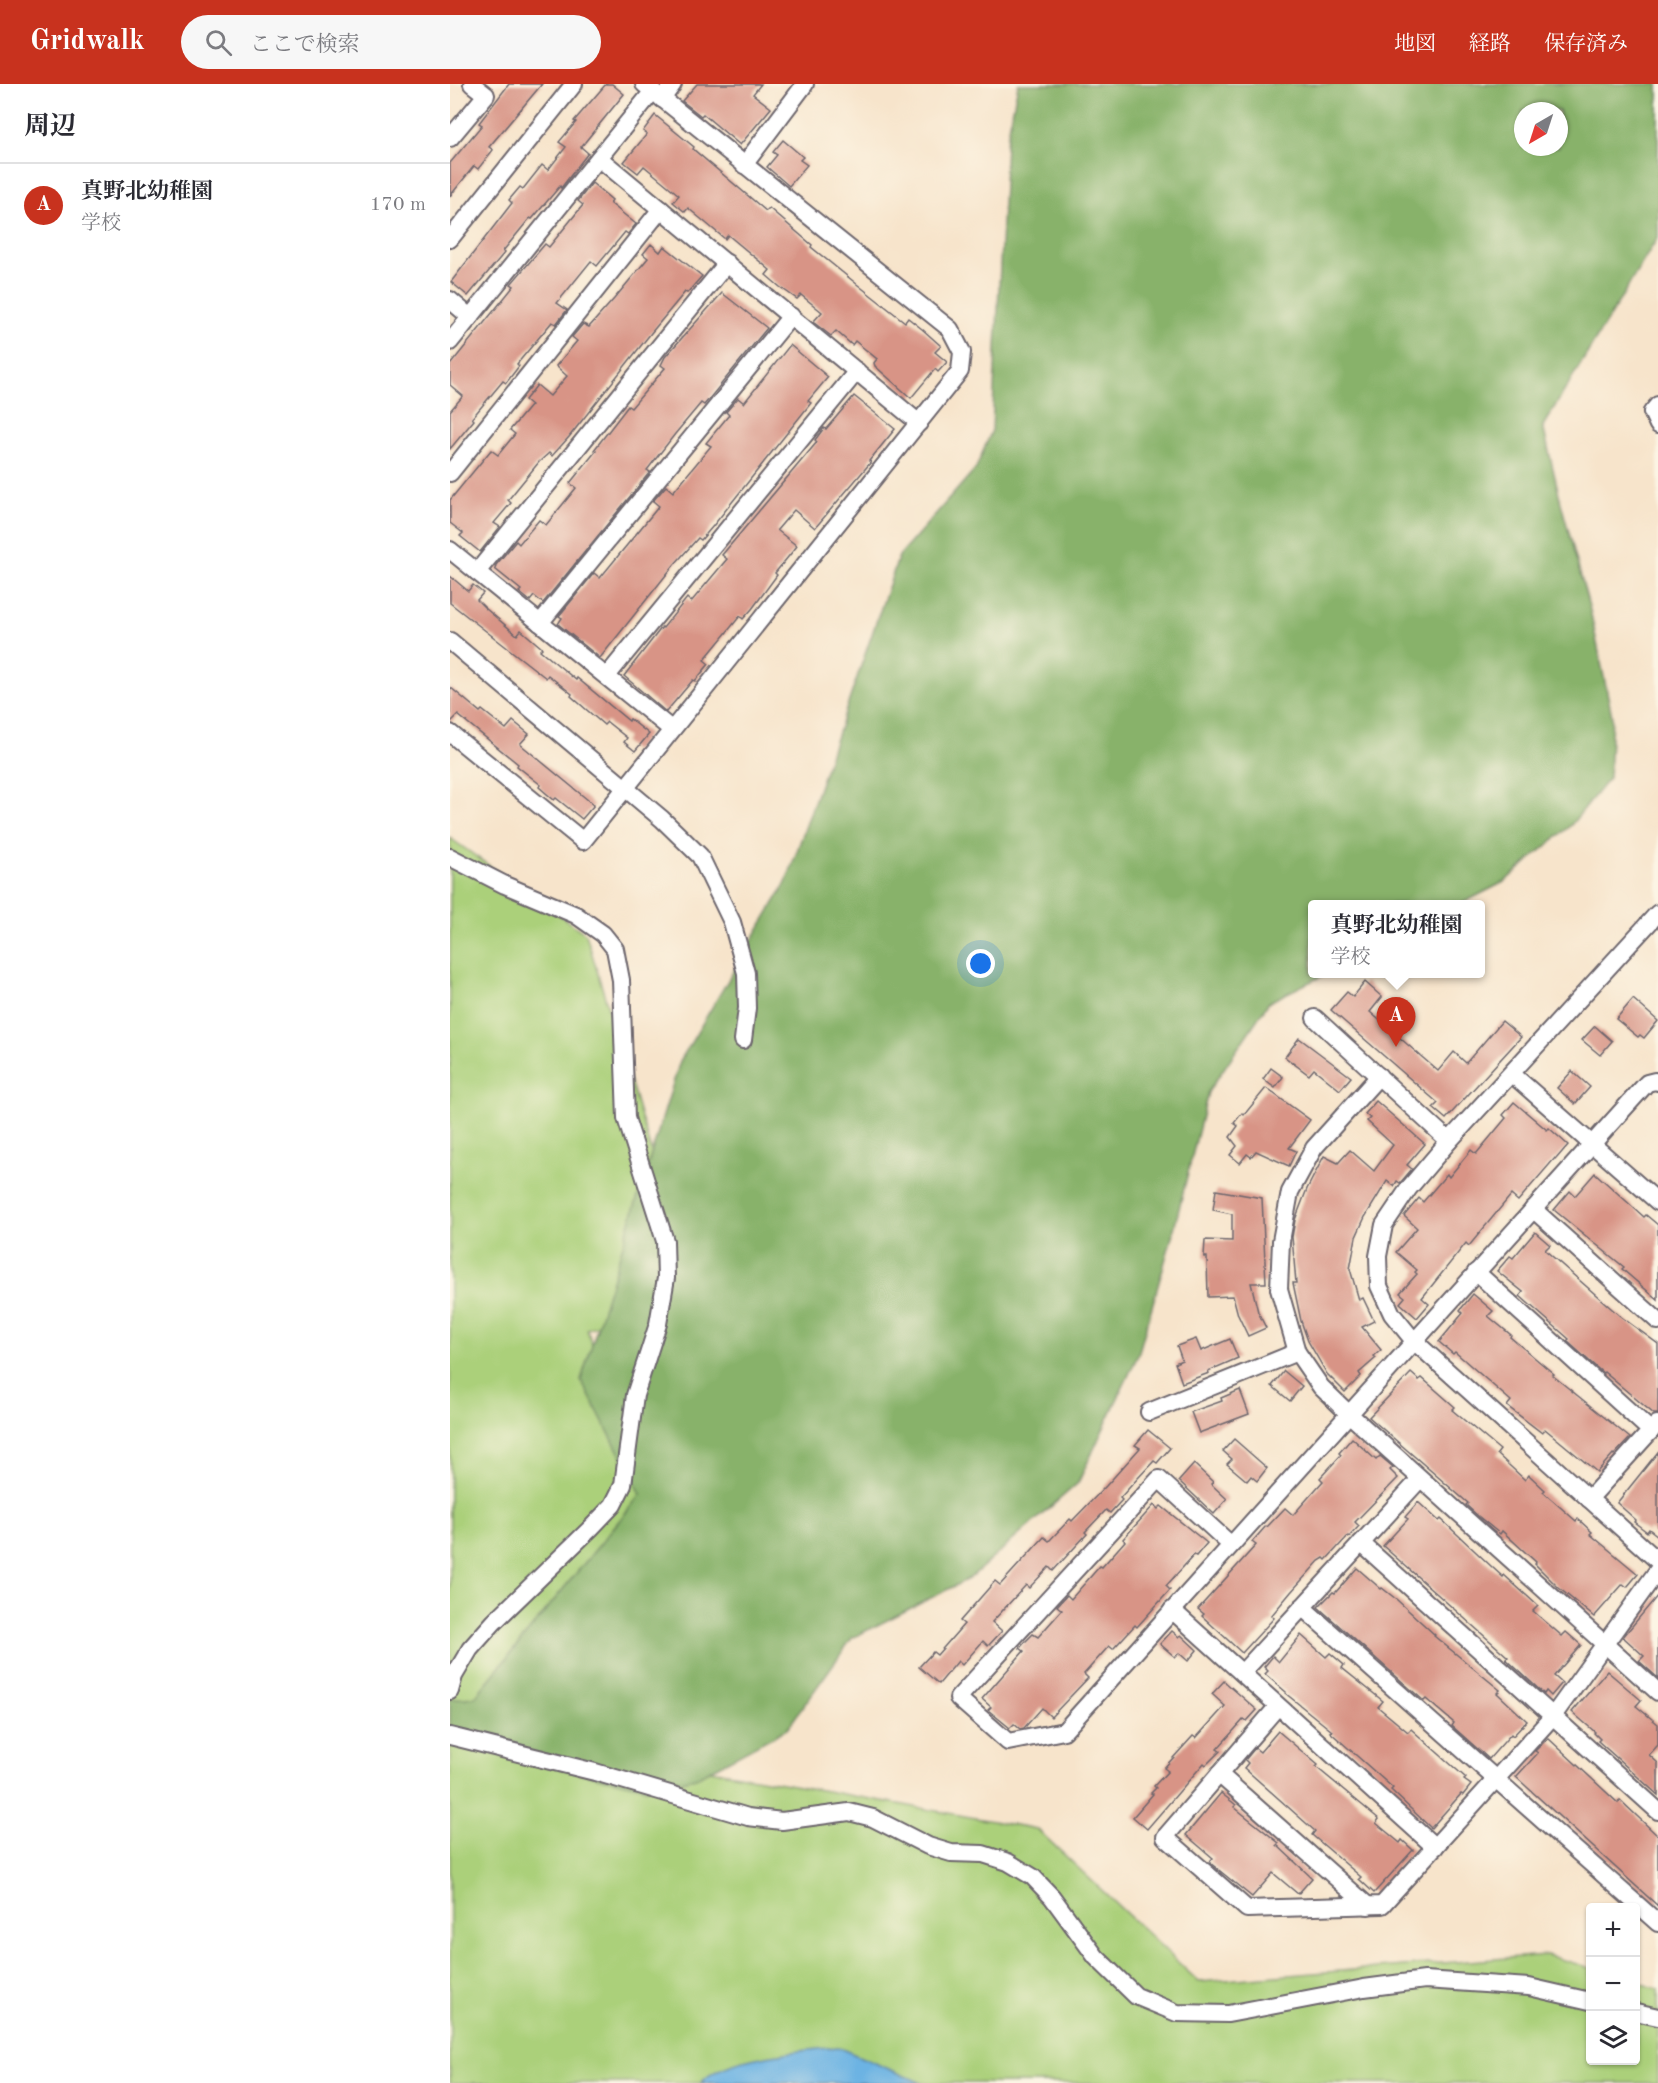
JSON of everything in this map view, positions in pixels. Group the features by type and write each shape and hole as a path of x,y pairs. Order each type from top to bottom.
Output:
{"street":[{"path":"450,138 486,95 472,84"},
{"path":"450,239 574,84"},
{"path":"450,342 653,91 673,84"},
{"path":"744,165 806,84"},
{"path":"450,733 584,841 671,729 960,371 962,352 950,329 653,91"},
{"path":"599,158 920,423"},
{"path":"450,473 661,209"},
{"path":"477,572 727,263"},
{"path":"450,300 470,317"},
{"path":"540,623 791,316"},
{"path":"607,676 857,371"},
{"path":"1658,405 1652,412 1658,425"},
{"path":"450,550 671,729"},
{"path":"450,641 626,788 700,856 732,922 746,973 747,1008 743,1040"},
{"path":"450,857 505,885 576,915 603,933 615,949 621,980 626,1118 665,1241 666,1278 658,1324 635,1395 623,1485 613,1504 591,1528 494,1622 470,1649 454,1676 450,1691"},
{"path":"1658,913 1449,1141 1409,1188 1384,1225 1378,1256 1379,1286 1392,1314 1414,1341 1658,1561"},
{"path":"1316,1018 1449,1141"},
{"path":"1512,1074 1658,1202"},
{"path":"1378,1076 1314,1148 1290,1192 1281,1241 1279,1289 1297,1352 1321,1387 1349,1414 1658,1692"},
{"path":"1231,1545 1159,1479 958,1698 1008,1742 1064,1731 1647,1083 1655,1080 1658,1082"},
{"path":"1533,1209 1658,1321"},
{"path":"1476,1272 1654,1427 1590,1499"},
{"path":"1149,1412 1297,1352"},
{"path":"1242,1673 1420,1479"},
{"path":"1361,1543 1658,1811"},
{"path":"1278,1706 1165,1837 1247,1909 1375,1906 1435,1847 1553,1716 1658,1570"},
{"path":"1302,1608 1658,1923"},
{"path":"1172,1610 1435,1847"},
{"path":"450,1736 595,1772 748,1817 782,1821 849,1812 873,1818 928,1846 951,1853 983,1854 1008,1862 1033,1877 1052,1897 1096,1957 1136,1996 1177,2013 1228,2014 1364,1988 1425,1980 1529,1987 1586,2000"},
{"path":"1219,1774 1375,1906"},
{"path":"1640,2013 1658,2017"}],"green space":[{"path":"1018,84 1658,84 1658,237 1543,426 1591,614 1612,716 1609,778 1571,825 1504,882 1469,900 1308,900 1308,978 1318,978 1269,1002 1208,1092 1172,1237 1138,1355 1078,1483 970,1578 852,1638 787,1729 696,1778 647,1788 450,1744 450,1699 475,1697 641,1494 581,1380 680,1061 786,883 899,556 976,468 992,430 1006,143"},
{"path":"450,838 586,934 695,1297 587,1329 641,1494 475,1697 534,1738 1037,1829 1199,1982 1547,1955 1586,1967 1586,2065 1640,2065 1640,1983 1658,1989 1658,2083 450,2083"}],"water":[{"path":"837,2047 922,2083 701,2083 712,2074 745,2061 764,2056"}],"building":[{"path":"509,84 542,84 489,147 493,150 478,169 474,166 450,196 450,163 482,125 479,123"},
{"path":"606,84 612,84 624,94 581,147 588,153 561,188 560,186 532,219 530,218 468,296 451,282 512,203 509,200 520,187 523,189 542,165 548,170 566,147 559,142"},
{"path":"697,84 761,84 753,94 771,108 740,145 703,114 701,116 682,101"},
{"path":"655,115 766,211 769,208 812,245 811,247 858,285 905,322 908,318 922,329 941,346 935,352 947,362 938,372 935,369 911,398 875,366 877,359 855,341 852,345 836,331 831,336 813,322 822,312 801,295 797,299 780,287 766,275 770,270 728,235 725,239 688,208 685,212 673,202 679,195 644,166 638,173 624,162 647,134 643,131"},
{"path":"783,140 803,157 800,160 807,165 789,186 767,167 777,155 773,152"},
{"path":"592,183 612,200 610,203 636,224 628,234 625,232 597,266 591,261 557,303 567,310 556,324 552,322 517,364 519,366 506,383 503,381 450,449 450,411 463,396 450,385 450,365 514,286 511,284 545,244 549,247 583,205 578,201"},
{"path":"651,244 660,252 664,246 702,276 687,293 685,292 651,333 569,437 552,456 549,453 539,462 508,500 511,503 494,523 500,527 480,552 460,536 463,533 450,523 450,500 491,450 498,455 515,434 510,430 531,405 525,400 537,385 550,396 567,376 556,366 577,341 572,337 583,324 589,327 614,299 648,258 643,254"},
{"path":"722,293 767,328 704,405 701,403 675,434 647,470 650,472 543,603 534,596 530,601 519,592 521,590 495,569 496,565 516,541 519,544 539,520 546,525 576,488 570,483 596,451 594,450 628,406 631,408 665,368 661,365 665,357"},
{"path":"790,345 828,377 808,401 811,403 713,526 701,540 698,538 674,565 600,658 558,624 562,618 559,616 594,573 600,578 659,506 653,501 666,486 673,492 711,446 706,443 729,415 726,412 738,398 744,403"},
{"path":"854,396 895,429 869,461 871,462 815,528 794,510 777,530 797,546 775,573 777,575 752,609 743,619 740,616 704,660 709,664 666,712 624,676 687,598 691,602 727,559 722,555 817,442 815,440 824,428 826,429"},
{"path":"450,576 468,591 473,585 483,593 477,600 485,608 517,635 521,630 542,648 540,650 576,680 577,678 629,721 630,719 649,734 635,751 624,742 627,738 607,722 604,725 571,696 572,694 548,675 546,678 450,603"},
{"path":"450,687 480,712 482,710 506,729 513,721 529,734 520,744 594,805 582,819 556,798 554,800 539,787 541,785 517,766 518,764 458,715 450,723"},
{"path":"1365,982 1382,997 1370,1012 1438,1071 1454,1052 1466,1063 1502,1021 1521,1037 1446,1119 1433,1108 1438,1103 1331,1010 1347,992 1353,997"},
{"path":"1633,999 1658,1021 1644,1038 1640,1035 1638,1037 1616,1019"},
{"path":"1595,1026 1612,1041 1600,1055 1582,1040"},
{"path":"1299,1038 1351,1077 1340,1090 1314,1069 1309,1075 1285,1057"},
{"path":"1271,1068 1283,1077 1275,1088 1263,1079"},
{"path":"1572,1071 1590,1087 1575,1104 1557,1088"},
{"path":"1266,1088 1310,1120 1289,1148 1296,1151 1289,1166 1256,1151 1251,1157 1247,1154 1240,1163 1230,1155 1237,1146 1230,1137 1238,1126 1234,1123 1242,1113 1244,1115"},
{"path":"1376,1101 1425,1144 1407,1165 1412,1169 1400,1183 1397,1181 1394,1186 1387,1181 1365,1217 1356,1237 1350,1269 1359,1300 1363,1298 1374,1321 1362,1327 1381,1350 1345,1392 1327,1374 1308,1341 1301,1321 1293,1283 1296,1283 1292,1237 1295,1220 1307,1189 1324,1156 1338,1163 1350,1150 1374,1171 1393,1145 1367,1121 1370,1118 1365,1114"},
{"path":"1514,1102 1568,1145 1518,1201 1511,1195 1469,1246 1466,1243 1422,1298 1429,1304 1417,1318 1400,1303 1405,1297 1400,1293 1417,1274 1415,1272 1417,1270 1396,1252 1417,1228 1404,1216 1419,1198 1423,1202 1447,1174 1449,1177 1471,1150 1476,1154 1506,1118 1503,1115"},
{"path":"1595,1173 1644,1217 1646,1215 1658,1225 1658,1300 1622,1269 1624,1267 1554,1210 1570,1191 1575,1196"},
{"path":"1216,1190 1262,1198 1266,1283 1251,1283 1258,1312 1266,1328 1248,1336 1238,1315 1233,1296 1208,1297 1207,1257 1204,1257 1205,1240 1232,1241 1232,1214 1213,1210"},
{"path":"1535,1232 1550,1245 1545,1250 1620,1316 1658,1344 1658,1414 1654,1414 1596,1367 1567,1341 1569,1339 1520,1296 1523,1292 1497,1271 1510,1256 1513,1258"},
{"path":"1473,1294 1493,1311 1488,1316 1511,1335 1510,1337 1554,1374 1552,1375 1630,1438 1597,1472 1545,1429 1542,1433 1507,1406 1511,1401 1455,1352 1453,1354 1439,1342 1463,1313 1460,1310"},
{"path":"1196,1339 1201,1351 1230,1339 1238,1358 1208,1371 1209,1373 1182,1383 1175,1363 1182,1360 1177,1346"},
{"path":"1284,1371 1302,1386 1290,1401 1272,1386"},
{"path":"1411,1373 1419,1380 1422,1378 1455,1407 1452,1410 1500,1450 1497,1454 1525,1480 1529,1475 1545,1490 1543,1492 1576,1521 1578,1519 1592,1532 1590,1534 1638,1574 1627,1587 1623,1584 1594,1617 1559,1588 1535,1564 1536,1562 1502,1531 1500,1534 1478,1516 1466,1505 1468,1503 1369,1417"},
{"path":"1240,1390 1249,1414 1199,1433 1191,1412 1222,1401 1221,1398"},
{"path":"1148,1430 1170,1448 1157,1463 1154,1461 1138,1478 1110,1513 1106,1510 1085,1532 1087,1534 1053,1571 1049,1567 1029,1588 1026,1585 992,1622 1002,1631 988,1646 983,1641 962,1665 958,1661 939,1684 919,1667 933,1652 937,1655 964,1624 960,1621 995,1581 1000,1585 1044,1537 1049,1541 1106,1486 1140,1448 1135,1445"},
{"path":"1352,1438 1376,1460 1380,1456 1393,1467 1390,1470 1398,1478 1355,1522 1359,1526 1349,1537 1326,1560 1324,1558 1319,1561 1291,1592 1271,1616 1274,1618 1242,1653 1202,1616 1204,1614 1198,1609 1256,1545 1252,1542 1266,1526 1285,1508 1293,1515 1323,1481 1320,1478 1341,1455 1339,1453"},
{"path":"1234,1439 1267,1468 1257,1481 1251,1476 1247,1481 1227,1464 1232,1459 1223,1451"},
{"path":"1658,1452 1658,1536 1649,1529 1647,1532 1634,1522 1636,1520 1617,1503"},
{"path":"1194,1464 1227,1499 1214,1514 1179,1481"},
{"path":"1418,1502 1439,1521 1441,1519 1538,1606 1533,1611 1562,1636 1566,1632 1581,1645 1554,1676 1562,1683 1551,1696 1546,1691 1544,1694 1506,1659 1508,1657 1383,1546 1408,1519 1405,1517"},
{"path":"1154,1505 1158,1509 1161,1506 1207,1543 1166,1586 1170,1590 1137,1627 1135,1625 1113,1649 1109,1646 1084,1674 1088,1678 1051,1717 1042,1708 1024,1728 1020,1729 1014,1724 1010,1728 988,1710 991,1707 982,1699 1024,1651 1020,1648 1025,1642 1033,1634 1038,1637 1062,1610 1057,1606 1067,1595 1071,1599 1100,1566 1102,1567 1125,1541 1123,1539"},
{"path":"1357,1568 1500,1690 1497,1693 1527,1721 1513,1736 1511,1734 1489,1759 1452,1726 1454,1723 1426,1699 1424,1701 1318,1607 1333,1592 1335,1593"},
{"path":"1658,1595 1658,1678 1639,1661 1644,1656 1623,1637"},
{"path":"1172,1631 1179,1637 1181,1635 1197,1650 1188,1661 1179,1653 1175,1657 1160,1644"},
{"path":"1301,1635 1326,1657 1330,1653 1344,1665 1342,1668 1383,1701 1378,1707 1408,1732 1411,1729 1471,1785 1431,1828 1391,1790 1393,1788 1330,1732 1332,1731 1265,1674 1268,1671 1264,1667 1273,1656 1279,1662"},
{"path":"1607,1671 1641,1700 1636,1706 1658,1724 1658,1745 1649,1755 1658,1763 1658,1795 1598,1741 1600,1739 1595,1732 1572,1712"},
{"path":"1224,1681 1257,1710 1247,1721 1244,1719 1217,1749 1220,1751 1206,1765 1204,1763 1147,1829 1133,1817 1153,1794 1151,1793 1156,1788 1154,1786 1168,1771 1164,1768 1225,1706 1212,1694"},
{"path":"1278,1731 1318,1765 1316,1767 1379,1819 1376,1823 1400,1843 1402,1840 1413,1850 1374,1893 1359,1879 1361,1877 1312,1835 1315,1831 1244,1768 1248,1763 1245,1760 1255,1748 1260,1752"},
{"path":"1548,1738 1618,1803 1620,1800 1658,1836 1658,1906 1516,1777 1538,1753 1535,1751"},
{"path":"1221,1793 1236,1805 1234,1807 1279,1843 1277,1845 1312,1878 1298,1894 1273,1873 1252,1897 1209,1862 1213,1858 1186,1835"}],"place":[{"name":"真野北幼稚園","path":"1396,1047"}]}
